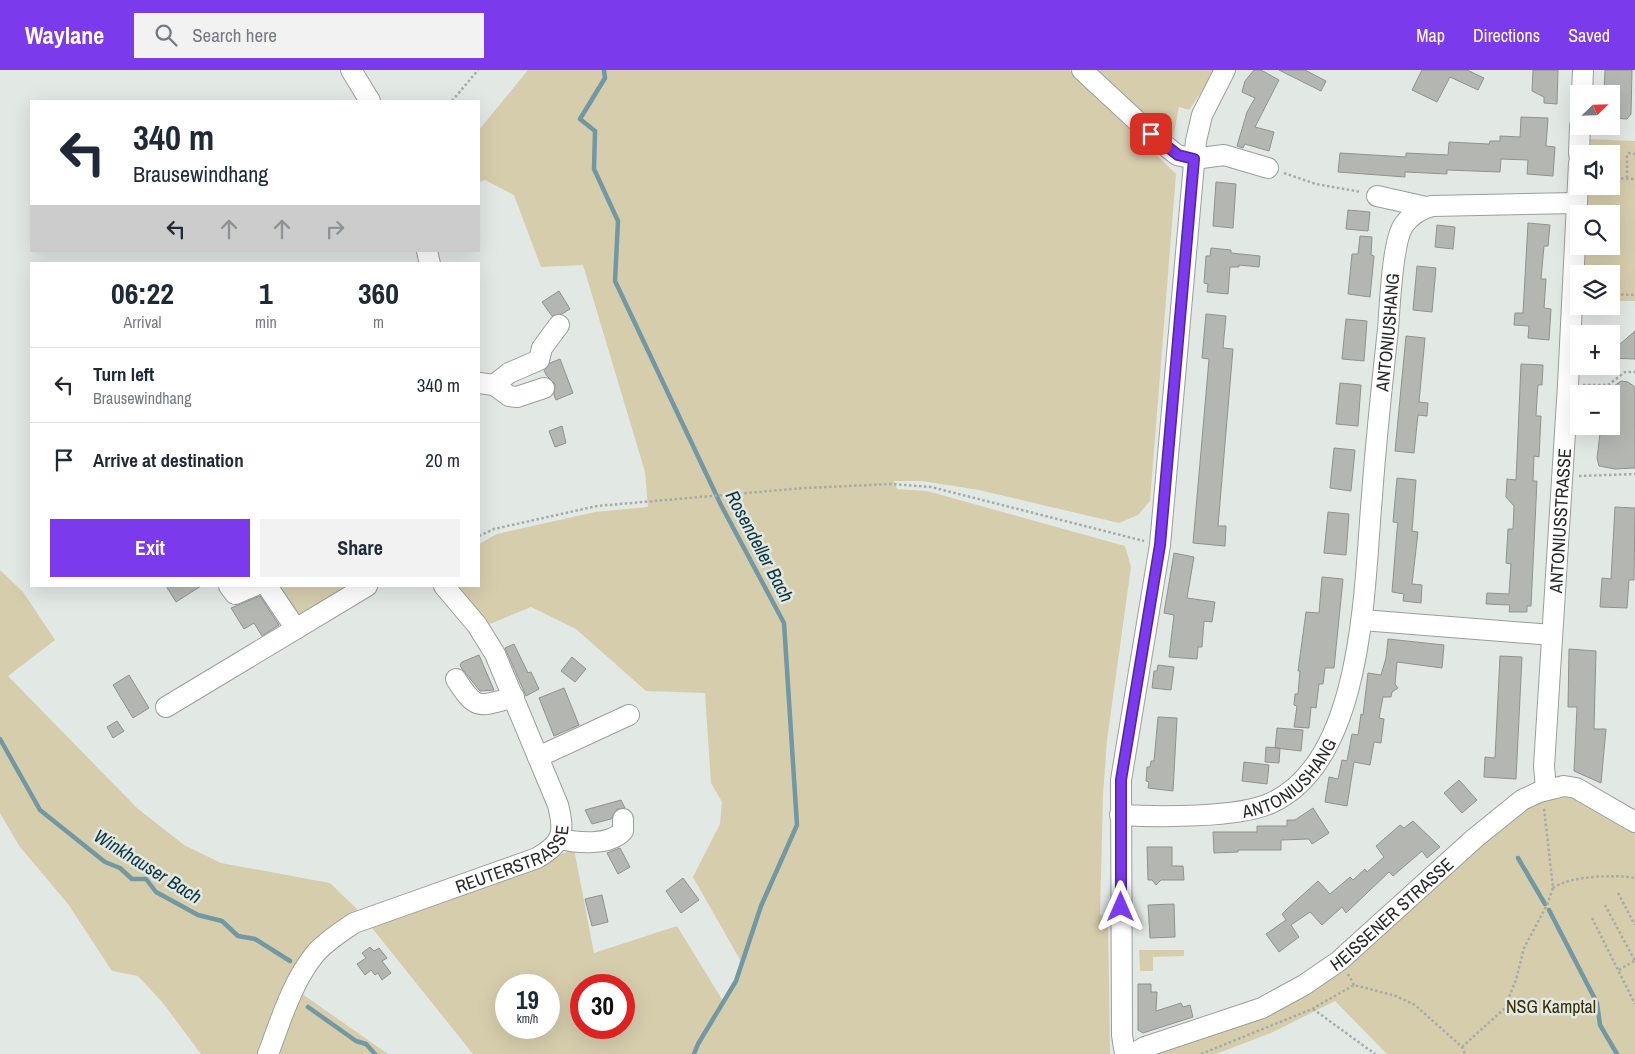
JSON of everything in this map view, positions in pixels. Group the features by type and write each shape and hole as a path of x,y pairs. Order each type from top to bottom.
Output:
{"street":[{"path":"351,70 369,100"},
{"path":"1082,70 1151,134 1178,155 1194,159 1224,155 1268,168"},
{"path":"1125,1054 1122,1035 1121,780 1160,545 1194,159 1202,115 1225,70"},
{"path":"1582,70 1582,85"},
{"name":"ANTONIUSSTRASSE","path":"1542,790 1568,385 1577,195"},
{"path":"1377,196 1426,208"},
{"name":"ANTONIUSHANG","path":"1120,815 1241,812 1273,803 1291,790 1314,766 1337,723 1355,665 1362,620 1390,306 1398,241 1403,227 1410,218 1426,208 1442,205 1576,203"},
{"path":"486,384 539,360 542,348 559,325"},
{"path":"486,384 509,396 517,397 544,388"},
{"path":"230,587 235,594 252,587"},
{"path":"268,587 296,629"},
{"path":"166,706 366,587"},
{"name":"REUTERSTRASSE","path":"268,1054 302,972 317,952 336,936 354,923 537,858 554,847 560,839 562,820 514,697 495,654 477,625 445,587"},
{"path":"1362,620 1552,635"},
{"path":"456,679 469,699 479,705 514,697"},
{"path":"538,757 629,715"},
{"path":"1542,790 1576,788 1635,822"},
{"name":"HEISSENER STRASSE","path":"1133,1054 1145,1047 1262,1008 1304,985 1339,960 1475,838 1522,800 1542,790"},
{"path":"560,839 576,843 617,837 623,831 623,819"}],"path":[{"path":"453,100 478,70"},
{"path":"1627,178 1627,156 1629,153 1635,154"},
{"path":"1268,168 1316,184 1377,196"},
{"path":"1620,178 1635,179"},
{"path":"1620,294 1635,295"},
{"path":"1568,385 1608,385 1625,372 1635,372"},
{"path":"1577,476 1635,474"},
{"path":"480,536 494,529 597,506 852,485 911,485 930,487 1160,545"},
{"path":"1462,1047 1504,1009 1516,980 1524,948 1547,905 1553,888 1542,790"},
{"path":"1553,888 1559,884 1574,880 1622,876 1635,878"},
{"path":"1618,892 1635,925"},
{"path":"1605,905 1635,961 1619,970"},
{"path":"1592,918 1635,1004"},
{"path":"1201,1054 1312,1009 1354,985 1396,996 1415,1005 1462,1047 1466,1054"},
{"path":"1312,1009 1374,1054"}],"green space":[{"path":"528,70 1069,70 1176,174 1150,501 1138,515 1119,523 979,490 922,481 894,481 897,489 927,491 1125,546 1131,567 1107,740 1103,795 1100,914 1108,918 1110,1054 473,1054 368,923 537,864 574,849 594,953 677,926 723,1001 743,965 693,877 720,824 722,802 711,783 705,693 646,691 576,629 531,607 490,624 458,587 480,587 480,543 497,534 595,512 648,507 645,472 583,265 541,267 514,195 485,180 480,182 480,129"},
{"path":"1088,70 1214,70 1189,110 1179,107 1172,143"},
{"path":"1587,139 1635,141 1635,301 1620,301 1620,265 1580,265 1580,255 1620,255 1620,205 1583,205 1584,195 1620,195 1620,145 1587,145"},
{"path":"0,570 23,592 55,640 8,676 137,808 184,845 221,863 330,883 360,912 333,927 263,1054 201,1054 163,1003 138,976 112,971 68,904 20,847 0,813"},
{"path":"280,587 355,587 299,616"},
{"name":"NSG Kamptal","path":"1563,788 1635,823 1635,1054 1387,1054 1335,1001 1271,1033 1216,1054 1136,1054 1283,999 1508,813"},
{"path":"1139,950 1184,950 1184,956 1153,957 1153,971 1140,971"},
{"path":"298,991 388,1054 274,1054"}],"building":[{"path":"1254,70 1261,70 1279,80 1255,127 1274,132 1269,151 1245,144 1243,148 1237,146 1247,112 1255,98 1242,92 1245,81"},
{"path":"1279,70 1305,70 1326,81 1321,91"},
{"path":"1422,70 1467,70 1484,78 1478,90 1450,77 1437,102 1412,90"},
{"path":"1533,70 1558,70 1557,104 1544,103 1544,97 1532,91"},
{"path":"1605,70 1632,70 1631,114 1627,119 1620,119 1620,85 1604,85"},
{"path":"1521,117 1548,118 1546,146 1555,147 1553,176 1527,174 1528,160 1501,159 1500,172 1447,170 1447,174 1405,172 1405,177 1338,172 1340,153 1406,157 1406,153 1448,155 1449,142 1489,144 1490,141 1500,141 1500,136 1520,137"},
{"path":"1216,182 1236,184 1233,228 1213,226"},
{"path":"1348,210 1370,212 1368,231 1346,229"},
{"path":"1528,223 1550,225 1548,246 1544,246 1541,279 1546,279 1544,308 1551,309 1549,340 1528,338 1529,326 1514,325 1515,313 1523,313"},
{"path":"1437,225 1455,227 1453,249 1435,247"},
{"path":"1360,236 1372,237 1371,255 1374,256 1370,297 1348,294 1352,254 1358,254"},
{"path":"1211,248 1231,250 1231,253 1260,256 1259,267 1239,265 1239,267 1230,267 1228,294 1207,292 1208,284 1204,283 1206,256 1210,256"},
{"path":"1417,266 1436,268 1432,312 1413,310"},
{"path":"559,291 570,309 562,314 552,316 542,302"},
{"path":"1206,314 1226,316 1223,348 1233,349 1218,526 1226,526 1225,546 1193,543 1209,359 1202,358"},
{"path":"1346,319 1367,321 1364,361 1342,359"},
{"path":"1635,331 1635,359 1620,358 1620,344"},
{"path":"1406,336 1425,338 1419,402 1428,403 1427,416 1418,415 1414,453 1395,451"},
{"path":"560,359 573,393 556,400 554,395 555,384 544,371 550,363"},
{"path":"1521,364 1543,365 1542,385 1538,385 1536,416 1541,416 1539,457 1534,456 1533,481 1537,481 1531,606 1527,606 1527,612 1509,612 1510,605 1486,604 1487,593 1509,594 1511,564 1506,563 1508,529 1513,529 1514,506 1506,497 1507,479 1516,480"},
{"path":"1621,381 1628,382 1635,387 1635,468 1615,469 1599,466 1597,458 1600,435 1620,435 1620,385 1615,385"},
{"path":"1340,383 1361,385 1358,426 1336,424"},
{"path":"562,426 566,443 555,447 549,431"},
{"path":"1334,448 1355,450 1351,491 1330,488"},
{"path":"1397,478 1416,480 1412,531 1418,532 1412,584 1422,585 1421,603 1403,601 1404,594 1392,592 1398,523 1393,522"},
{"path":"1615,507 1635,508 1634,580 1629,580 1627,608 1600,607 1602,578 1611,579"},
{"path":"1328,512 1349,514 1346,555 1324,553"},
{"path":"1174,553 1194,557 1187,598 1215,602 1212,622 1204,621 1202,647 1198,647 1197,659 1169,657 1174,615 1164,613"},
{"path":"1322,577 1343,579 1334,668 1325,668 1323,684 1319,684 1316,708 1311,707 1309,728 1294,727 1297,706 1294,705 1295,694 1298,694 1300,671 1298,671 1306,612 1319,613"},
{"path":"167,587 199,587 176,602"},
{"path":"260,596 279,625 262,636 254,623 244,629 231,608"},
{"path":"1388,639 1444,645 1442,668 1397,662 1395,684 1398,688 1392,692 1391,697 1383,697 1379,718 1384,719 1381,743 1374,742 1370,765 1354,762 1347,806 1325,802 1329,777 1338,779 1342,760 1347,761 1352,734 1358,735 1361,714 1363,715 1368,673 1381,675 1386,658"},
{"path":"514,644 528,673 531,672 539,689 526,696 505,648"},
{"path":"1569,649 1596,651 1594,729 1606,729 1601,783 1574,771 1577,707 1568,707"},
{"path":"479,655 494,690 480,691 460,665 462,662"},
{"path":"1500,656 1522,657 1516,779 1484,777 1485,757 1495,758"},
{"path":"572,657 586,669 575,682 561,671"},
{"path":"1158,665 1174,667 1171,690 1152,688 1154,671 1157,671"},
{"path":"129,675 149,708 133,718 113,685"},
{"path":"564,688 579,725 554,736 539,698"},
{"path":"1158,717 1177,718 1173,791 1148,788 1149,782 1146,781 1147,767 1150,767 1151,761 1154,761"},
{"path":"117,721 124,731 113,738 107,727"},
{"path":"1277,728 1303,730 1301,751 1275,748"},
{"path":"1266,747 1280,748 1279,763 1265,762"},
{"path":"1244,762 1269,765 1267,784 1242,781"},
{"path":"1459,780 1477,800 1462,813 1444,793"},
{"path":"621,800 625,808 617,809 611,819 592,824 585,810"},
{"path":"1313,808 1329,833 1312,844 1309,839 1281,840 1281,850 1238,850 1238,852 1214,853 1213,832 1257,832 1257,826 1287,826 1287,820 1295,820"},
{"path":"1413,821 1440,847 1427,858 1422,851 1393,876 1389,872 1346,913 1342,907 1322,925 1310,912 1291,925 1299,937 1279,952 1266,934 1286,920 1282,914 1287,909 1318,881 1330,894 1350,877 1353,880 1365,869 1367,872 1384,857 1376,846 1400,825 1404,828"},
{"path":"1147,847 1172,847 1172,866 1183,866 1184,880 1161,880 1156,885 1152,880 1148,880"},
{"path":"620,848 630,867 618,874 607,853"},
{"path":"683,878 699,900 681,913 666,891"},
{"path":"602,895 608,922 592,926 585,899"},
{"path":"1174,904 1175,937 1150,938 1148,905"},
{"path":"370,947 374,951 379,948 387,958 382,961 391,973 382,980 378,973 375,975 371,970 365,975 357,964 366,958 362,953"},
{"path":"1138,984 1151,984 1151,992 1157,992 1156,1011 1181,1003 1183,1007 1190,1005 1193,1017 1143,1033 1138,1030"}],"waterway":[{"name":"Rosendeller Bach","path":"604,70 605,78 580,119 595,131 594,169 618,221 615,281 721,505 784,623 797,825 761,906 736,981 698,1044 694,1054"},
{"name":"Winkhauser Bach","path":"0,739 40,810 105,862 120,868 132,879 146,879 156,892 198,915 222,921 238,936 255,939 290,961"},
{"path":"1518,858 1545,904"},
{"path":"1549,910 1597,1003 1600,1025 1617,1054"},
{"name":"Winkhauser Bach","path":"308,1007 356,1041 366,1044 375,1054"}],"route":[{"path":"1121,907 1121,780 1160,545 1194,159 1178,155 1151,134"}]}
